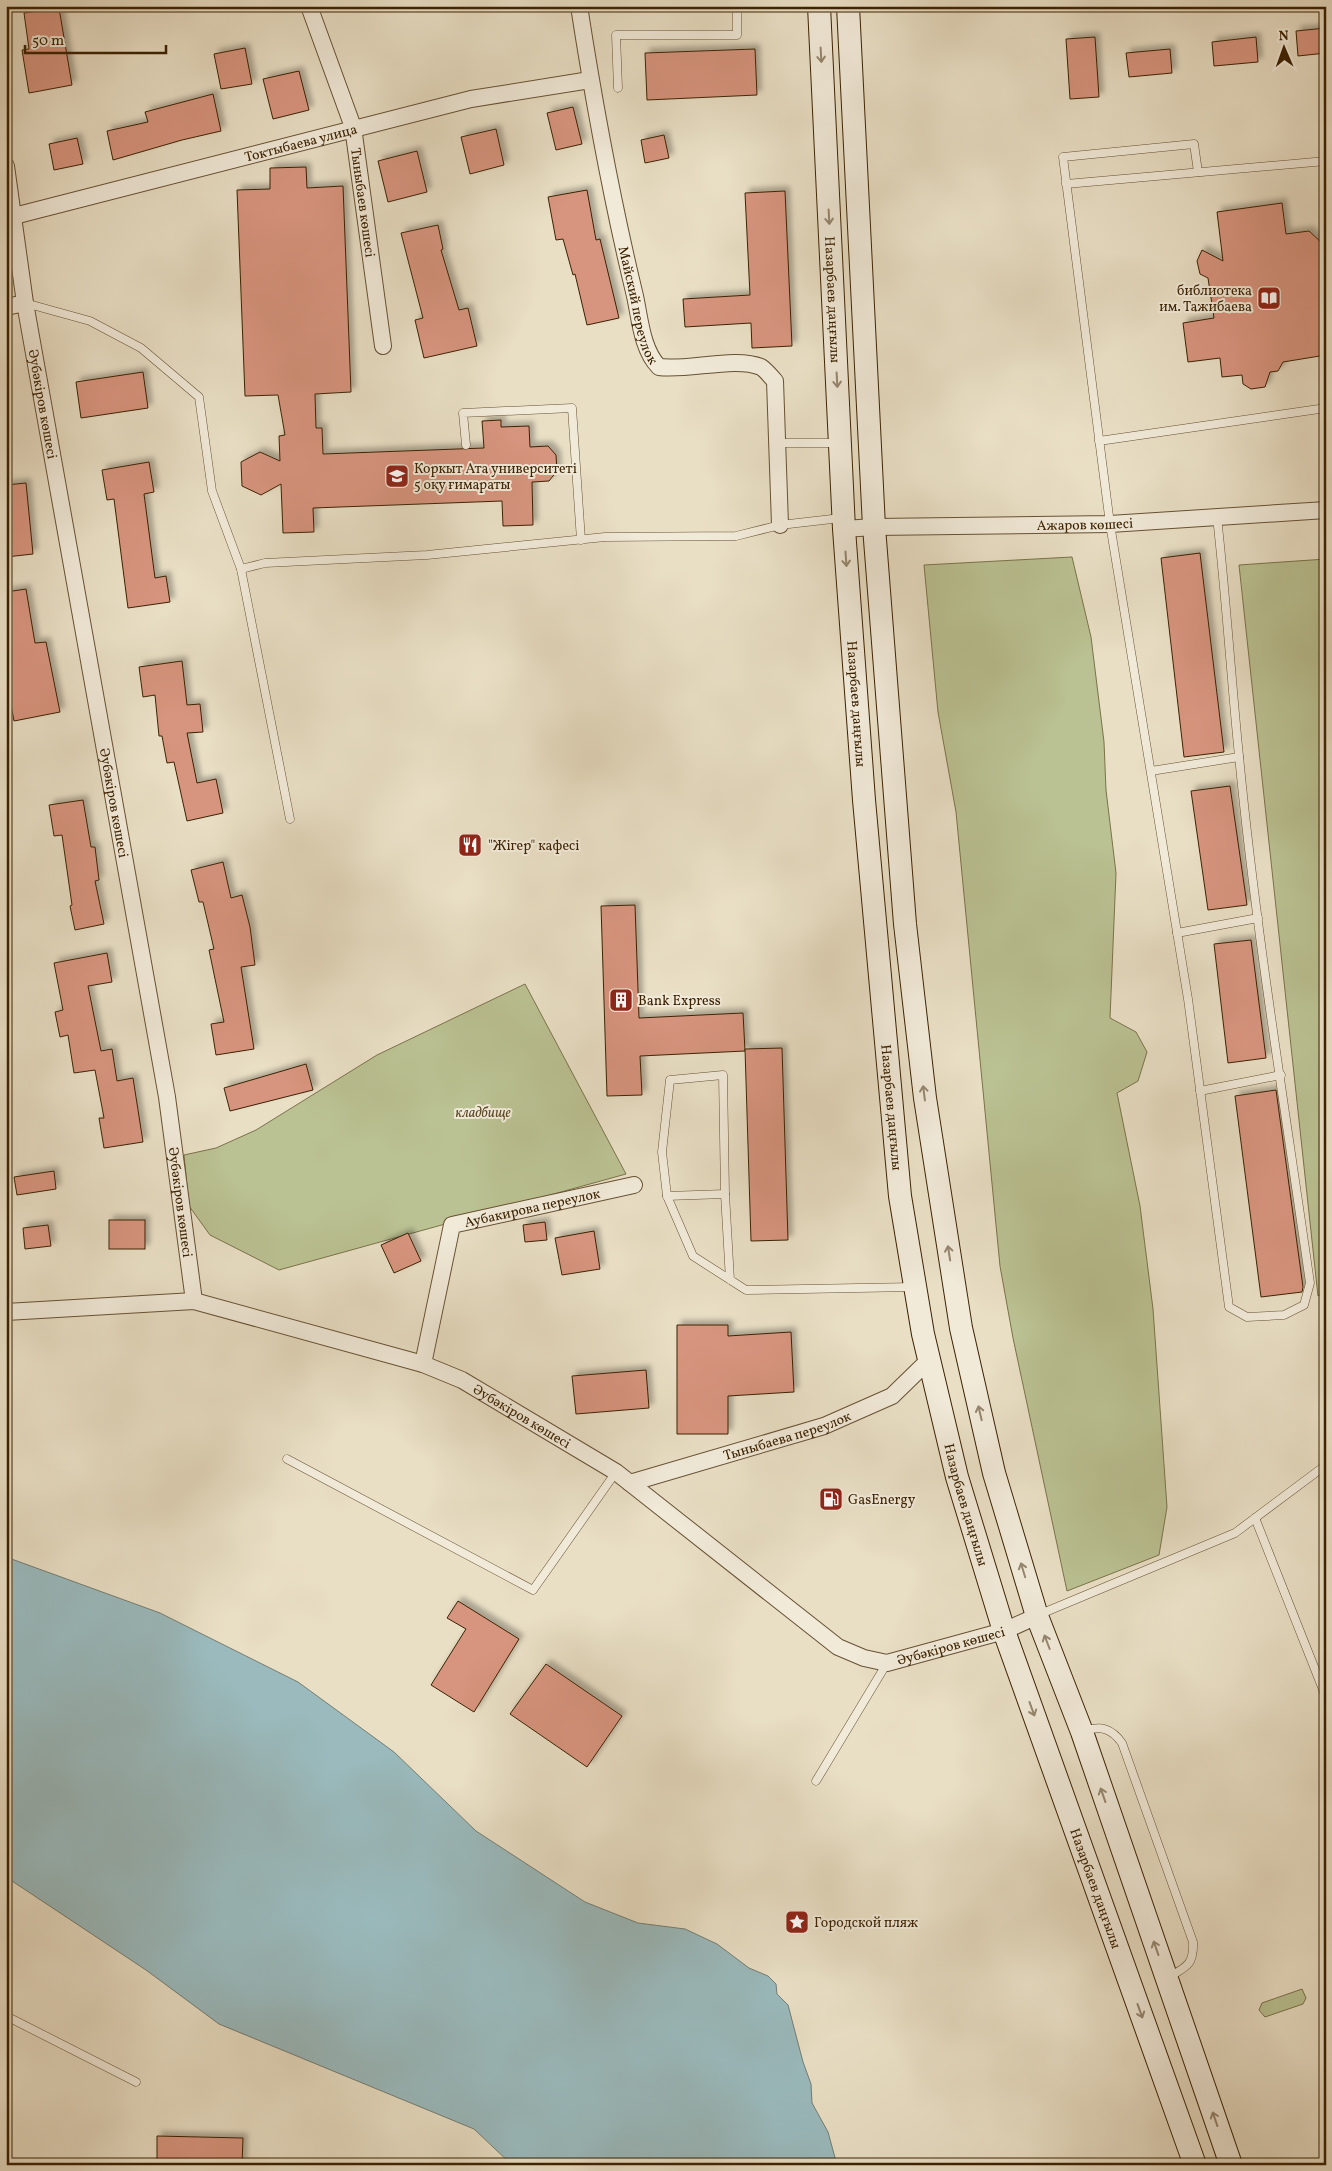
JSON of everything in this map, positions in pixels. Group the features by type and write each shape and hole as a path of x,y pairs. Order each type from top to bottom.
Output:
{"main road":[{"name":"Назарбаев даңғылы","path":"818,6 844,523 864,800 900,1196 915,1287 929,1360 957,1477 1004,1631 1195,2165"},
{"path":"848,6 874,526 905,924 925,1098 961,1328 994,1473 1037,1616 1082,1732 1230,2165"}],"street":[{"name":"Тыныбаев көшесі","path":"309,6 353,127 384,346"},
{"name":"Майский переулок","path":"579,6 590,80 626,259 648,353 658,367 674,369 743,363 762,368 775,381 780,526"},
{"name":"Токтыбаева улица","path":"14,216 353,127 471,99 590,80"},
{"name":"Әубәкіров көшесі","path":"6,166 25,303 167,1097 194,1301 423,1364 462,1380 616,1472 838,1647 864,1658 887,1663 1004,1631 1037,1616"},
{"path":"6,307 25,303"},
{"name":"Ажаров көшесі","path":"844,523 874,526 1110,524 1326,510"},
{"name":"Аубакирова переулок","path":"423,1364 452,1225 634,1185"},
{"path":"6,1312 194,1301"},
{"name":"Тыныбаева переулок","path":"630,1483 824,1426 892,1396 929,1360"}],"lane":[{"path":"618,88 616,35 737,35 738,6"},
{"path":"1198,172 1194,144 1062,157 1110,524 1177,933 1229,1307 1247,1317 1284,1315 1304,1306 1310,1283 1258,918 1239,757 1217,516"},
{"path":"1066,184 1326,161"},
{"path":"25,303 90,321 141,348 199,397 212,491 241,569 290,819"},
{"path":"466,445 463,413 572,408 580,540"},
{"path":"1099,441 1326,408"},
{"path":"777,443 840,443"},
{"path":"241,569 265,563 427,555 605,537 736,536 780,526 844,523"},
{"path":"1150,771 1239,757"},
{"path":"1177,933 1258,918"},
{"path":"730,1280 724,1194 723,1076 670,1080 662,1152 667,1196 693,1256 730,1280 746,1290 915,1287"},
{"path":"1200,1091 1281,1076"},
{"path":"667,1196 724,1194"},
{"path":"287,1459 533,1590 616,1472"},
{"path":"1037,1616 1235,1533 1326,1465"},
{"path":"1255,1518 1326,1698"},
{"path":"816,1781 887,1663"},
{"path":"1082,1732 1094,1728 1105,1728 1115,1733 1122,1743 1193,1942 1194,1955 1189,1965 1167,1978"},
{"path":"6,2016 136,2082"}],"green space":[{"path":"1072,557 1091,637 1104,742 1106,790 1116,873 1110,1018 1136,1032 1147,1052 1138,1081 1117,1093 1140,1206 1153,1309 1167,1507 1159,1555 1067,1591 1013,1338 1000,1266 956,812 938,712 924,565"},
{"path":"1326,559 1326,1292 1318,1296 1239,565"},
{"name":"кладбище","path":"525,984 626,1174 279,1270 210,1235 189,1206 184,1155 216,1148 256,1130 377,1055"},
{"path":"1302,1989 1306,1998 1303,2004 1265,2017 1259,2010 1262,2003"}],"water":[{"path":"6,1557 160,1613 298,1682 394,1752 476,1831 585,1902 638,1923 685,1929 717,1944 749,1968 768,1976 776,1984 777,1994 788,2005 803,2062 811,2084 812,2103 828,2132 837,2165 512,2165 474,2129 219,2024 146,1970 6,1877"}],"building":[{"path":"59,8 72,85 29,93 22,50 29,49 24,13"},
{"path":"1326,28 1326,53 1298,56 1296,31"},
{"path":"1095,37 1099,97 1070,99 1066,39"},
{"path":"1256,37 1258,62 1214,66 1212,42"},
{"path":"245,48 252,84 221,89 214,54"},
{"path":"755,49 757,95 647,100 645,53"},
{"path":"1170,49 1172,73 1129,77 1126,53"},
{"path":"299,71 309,110 273,119 263,79"},
{"path":"213,94 221,131 113,160 107,131 148,122 145,112"},
{"path":"573,107 582,144 556,150 547,113"},
{"path":"496,129 504,165 470,174 461,137"},
{"path":"664,135 669,158 645,163 641,140"},
{"path":"77,138 83,164 54,170 49,144"},
{"path":"417,151 427,192 388,202 378,161"},
{"path":"306,167 307,188 343,186 351,392 315,394 316,428 322,428 323,454 484,448 482,421 501,420 501,427 529,426 530,447 548,446 556,455 557,471 549,481 532,482 533,525 503,526 502,501 313,508 314,532 283,533 281,484 261,495 242,486 241,462 260,452 280,461 279,436 285,435 278,395 245,396 237,190 270,189 270,168"},
{"path":"587,190 596,240 600,239 619,318 587,325 575,274 573,275 563,239 556,240 548,197"},
{"path":"785,191 792,346 752,348 751,323 685,327 683,299 750,295 745,193"},
{"name":"библиотека им. Тажибаева","path":"1282,203 1286,234 1309,231 1322,243 1326,268 1326,355 1283,362 1278,371 1270,372 1265,387 1251,389 1243,384 1242,375 1222,377 1220,358 1188,362 1183,323 1214,318 1208,278 1200,274 1197,261 1202,250 1223,261 1217,212"},
{"path":"438,225 443,249 441,250 459,310 468,308 477,346 424,358 415,320 423,318 401,233"},
{"path":"143,372 148,408 81,418 76,382"},
{"path":"149,462 154,492 144,494 155,578 166,576 170,602 128,608 114,499 107,500 102,470"},
{"path":"26,483 33,554 6,557 6,485"},
{"path":"1200,553 1224,752 1184,757 1161,558"},
{"path":"26,589 35,643 46,642 60,712 14,721 6,678 6,592"},
{"path":"182,661 187,705 200,704 203,732 187,733 197,783 216,779 223,813 187,821 174,762 167,763 162,736 159,736 155,695 143,697 139,667"},
{"path":"1230,786 1247,905 1208,910 1191,791"},
{"path":"83,800 91,847 95,847 99,880 95,881 104,924 75,930 70,906 72,905 62,835 54,836 49,805"},
{"path":"223,862 231,898 242,895 250,927 255,965 241,967 254,1049 216,1055 211,1024 224,1022 209,950 214,949 203,902 199,902 191,870"},
{"name":"Bank Express","path":"635,905 639,1018 743,1013 745,1051 640,1056 642,1095 607,1096 601,906"},
{"path":"1251,940 1266,1058 1228,1063 1214,944"},
{"path":"107,953 112,982 88,986 101,1051 112,1049 117,1081 133,1078 143,1142 104,1148 99,1118 104,1118 95,1070 74,1073 68,1035 60,1037 55,1012 63,1010 54,963"},
{"path":"782,1048 788,1240 751,1241 745,1049"},
{"path":"306,1064 313,1090 230,1111 224,1088"},
{"path":"1276,1090 1303,1287 1302,1292 1261,1297 1235,1096"},
{"path":"54,1171 56,1189 17,1195 14,1177"},
{"path":"109,1220 145,1220 145,1249 109,1249"},
{"path":"545,1222 547,1240 525,1242 523,1225"},
{"path":"48,1225 51,1246 25,1249 23,1228"},
{"path":"594,1231 600,1269 562,1275 555,1238"},
{"path":"408,1233 421,1261 394,1273 381,1245"},
{"path":"677,1325 728,1325 728,1336 791,1332 794,1392 728,1396 728,1434 677,1434"},
{"path":"646,1370 649,1408 576,1414 572,1376"},
{"path":"458,1601 519,1639 474,1712 431,1685 466,1629 447,1618"},
{"path":"546,1664 622,1716 587,1767 510,1714"},
{"path":"157,2136 243,2138 242,2165 157,2165"}],"place":[{"name":"библиотека им. Тажибаева","path":"1269,298"},
{"name":"Коркыт Ата университеті 5 оқу ғимараты","path":"397,476"},
{"name":"\"Жігер\" кафесі","path":"470,845"},
{"name":"Bank Express","path":"621,1000"},
{"name":"GasEnergy","path":"831,1499"},
{"name":"Городской пляж","path":"797,1922"}]}
